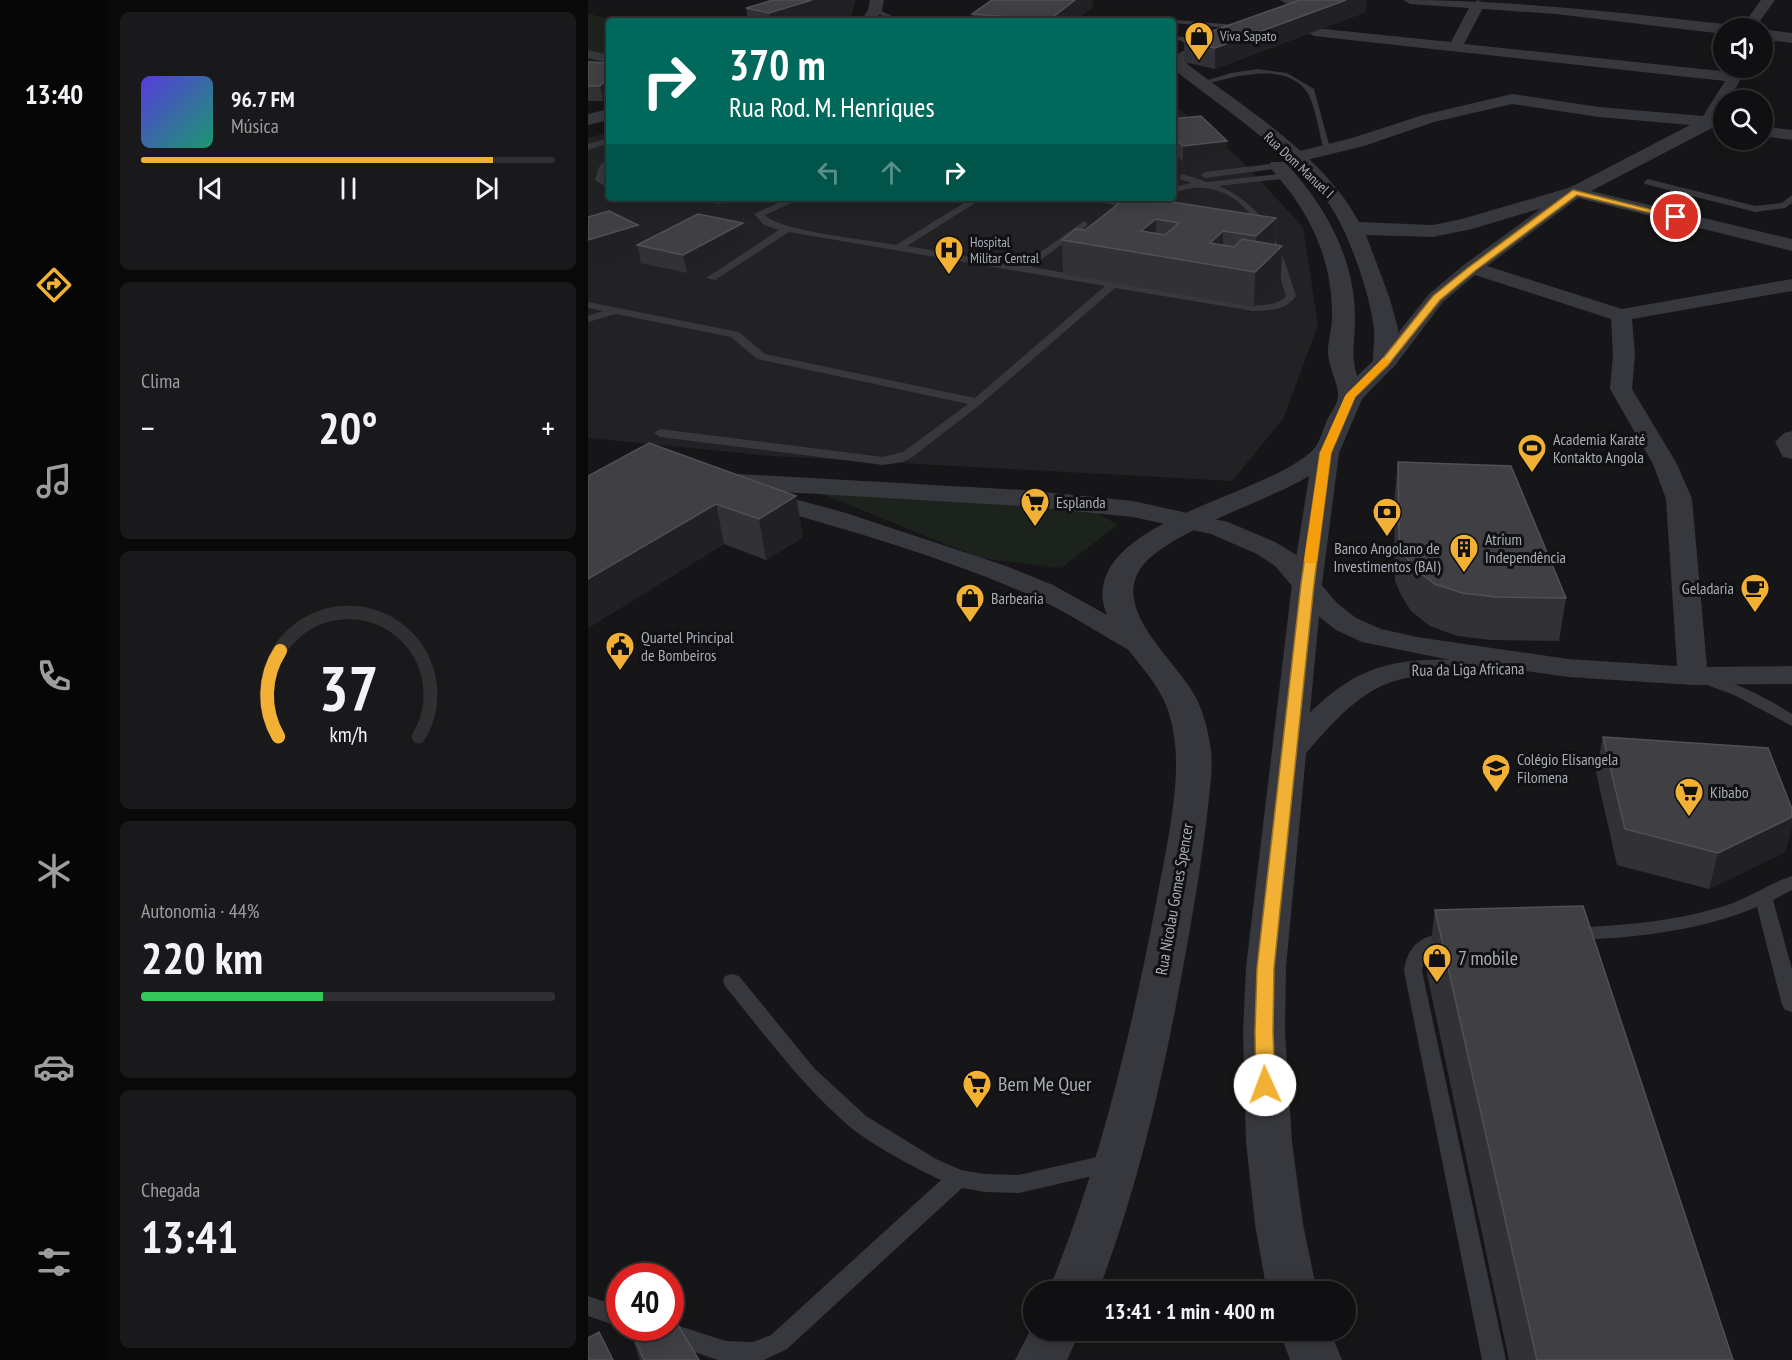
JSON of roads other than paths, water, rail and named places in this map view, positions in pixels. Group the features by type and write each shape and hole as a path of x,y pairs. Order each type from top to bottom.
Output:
{"street":[{"path":"1266,26 1298,8 1297,4 1287,0"},
{"path":"1410,0 1599,14 1713,28"},
{"path":"1755,18 1768,0"},
{"path":"1456,46 1478,4"},
{"path":"1176,53 1313,9"},
{"path":"1314,32 1713,70"},
{"path":"1773,35 1792,38"},
{"path":"1186,80 1178,65 1180,59 1209,44"},
{"path":"588,54 606,58"},
{"name":"Rua Dom Manuel I","path":"1186,80 1234,126 1258,145 1287,167 1328,189 1353,228 1380,299 1386,329 1384,363"},
{"path":"1287,167 1328,150 1429,118 1512,99 1599,112 1713,123"},
{"path":"588,120 606,115"},
{"path":"588,129 606,124"},
{"path":"1353,228 1414,232 1441,230 1575,192 1713,124"},
{"path":"1773,132 1792,135"},
{"name":"Rua Dom Manuel I","path":"1287,167 1329,238 1339,273 1344,313 1340,355 1351,396"},
{"path":"1575,192 1792,245"},
{"path":"1290,1281 1280,1234 1269,1142 1264,1032 1266,968 1307,584 1326,453 1351,396 1384,363 1436,298 1472,268 1575,192"},
{"path":"1472,268 1621,315 1792,285"},
{"path":"1621,315 1624,355 1621,389 1665,464 1679,499 1693,676"},
{"path":"1792,438 1787,442 1792,452"},
{"name":"Rua Nicolau Gomes Spencer","path":"1077,1281 1100,1223 1120,1160 1139,1084 1184,859 1193,778 1193,749 1178,694 1161,667 1142,646 1128,625 1122,610 1119,582 1125,569 1135,557 1191,521 1280,482 1326,453"},
{"name":"Rua da Liga Africana","path":"1142,646 1043,591 996,572 789,504 701,482 1062,501 1133,509 1191,521 1219,528 1266,548 1286,560 1327,609 1346,624 1372,636 1417,646 1568,668"},
{"name":"Rua da Liga Africana","path":"1290,752 1342,696 1382,676 1408,669 1568,668 1693,676 1792,675"},
{"path":"1041,1360 1050,1341"},
{"path":"1308,1341 1316,1360"}],"lane":[{"path":"874,13 890,18"},
{"path":"1176,21 1266,26"},
{"path":"1176,38 1209,44"},
{"path":"1186,80 1254,70 1276,70 1311,91 1328,150"},
{"path":"588,147 606,141"},
{"path":"603,163 599,180 606,184"},
{"path":"1183,177 1287,167"},
{"path":"1176,190 1287,167"},
{"path":"789,201 759,214 767,223 787,229 1253,308 1278,306 1287,302 1290,296 1276,251 1263,225 1249,207 1240,200 1206,185 1176,175"},
{"path":"1648,182 1755,209 1785,205 1792,198"},
{"path":"900,248 973,201"},
{"path":"1108,201 1148,207"},
{"path":"1024,268 1084,224"},
{"path":"1251,224 1263,225"},
{"path":"711,278 787,229"},
{"path":"660,434 891,461 907,455 976,402 1113,284"},
{"path":"588,305 735,334 761,357 976,402"},
{"path":"588,319 616,310"},
{"path":"1693,676 1730,687 1769,706 1792,722"},
{"path":"1559,934 1614,933 1662,928 1708,918 1764,898 1792,882"},
{"path":"1764,898 1792,1005"},
{"path":"1472,937 1438,940 1423,945 1415,955 1413,971 1494,1360"},
{"path":"732,981 807,1073 859,1122 929,1165 958,1178 985,1183 1019,1184 1120,1160"},
{"path":"684,1338 726,1352 754,1353 779,1342 958,1178"},
{"path":"588,1306 606,1312"}],"place":[{"name":"Viva Sapato","path":"1199,62"},
{"name":"Hospital Militar Central","path":"949,276"},
{"name":"Academia Karaté Kontakto Angola","path":"1532,474"},
{"name":"Esplanda","path":"1035,528"},
{"name":"Banco Angolano de Investimentos (BAI)","path":"1387,538"},
{"name":"Atrium Independência","path":"1464,574"},
{"name":"Geladaria","path":"1755,614"},
{"name":"Barbearia","path":"970,624"},
{"name":"Quartel Principal de Bombeiros","path":"620,672"},
{"name":"Colégio Elisangela Filomena","path":"1496,794"},
{"name":"Kibabo","path":"1689,818"},
{"name":"7 mobile","path":"1437,984"},
{"name":"Bem Me Quer","path":"977,1110"}]}
